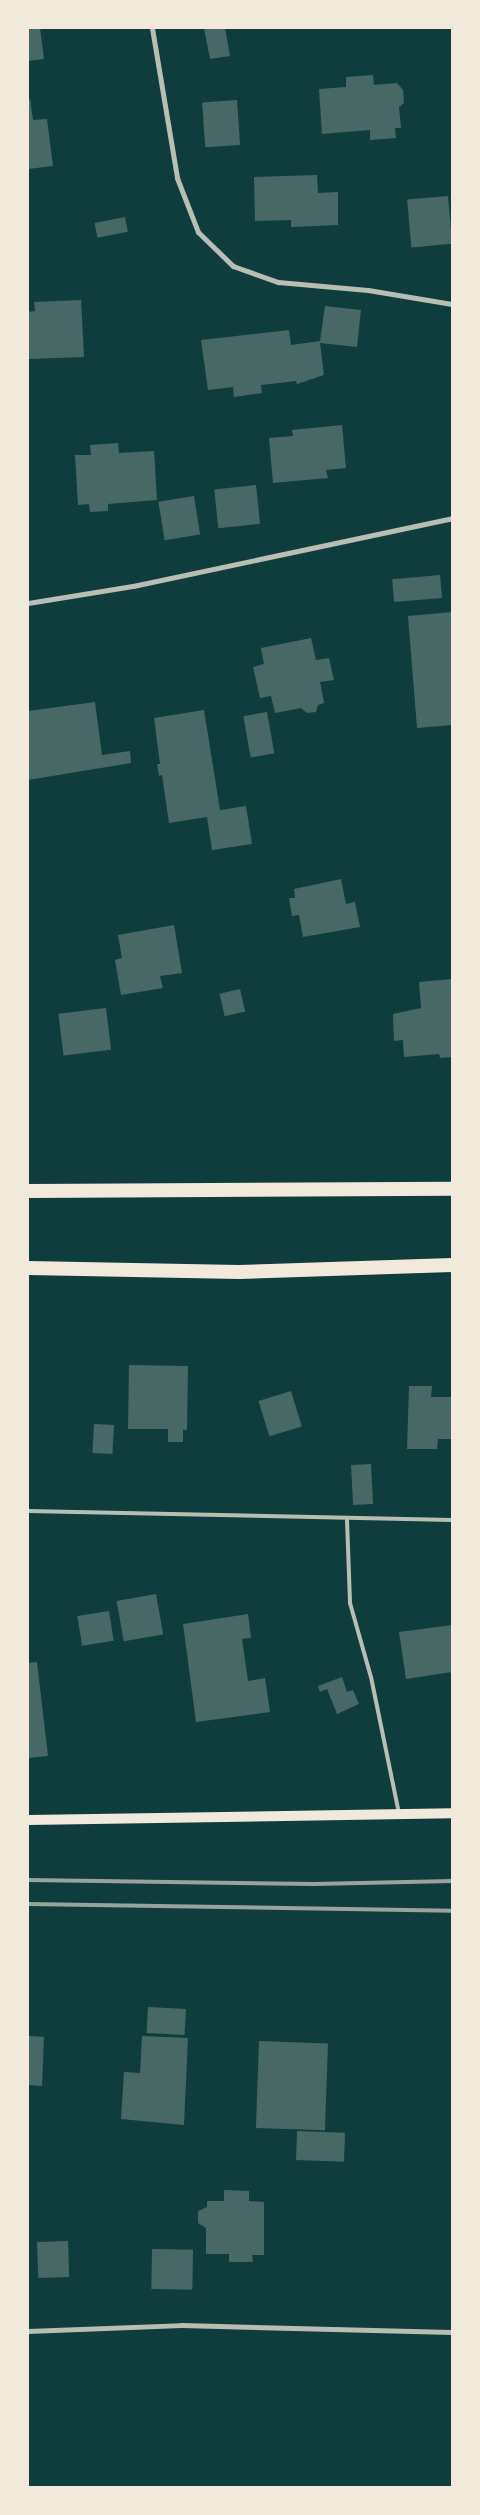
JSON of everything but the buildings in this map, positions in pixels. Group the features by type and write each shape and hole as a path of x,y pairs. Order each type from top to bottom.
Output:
{"highway":[{"path":"28,1192 452,1189"},
{"path":"28,1268 239,1272 452,1265"}],"main road":[{"path":"28,1820 452,1813"}],"street":[{"path":"152,28 177,178 198,232 233,266 278,282 368,290 452,304"},
{"path":"28,602 133,586 452,518"},
{"path":"28,2331 181,2325 452,2332"}],"lane":[{"path":"28,1511 347,1520 452,1520"},
{"path":"347,1520 350,1603 371,1677 399,1814"}],"railway":[{"path":"28,1880 314,1884 452,1881"},
{"path":"28,1904 452,1911"}]}
